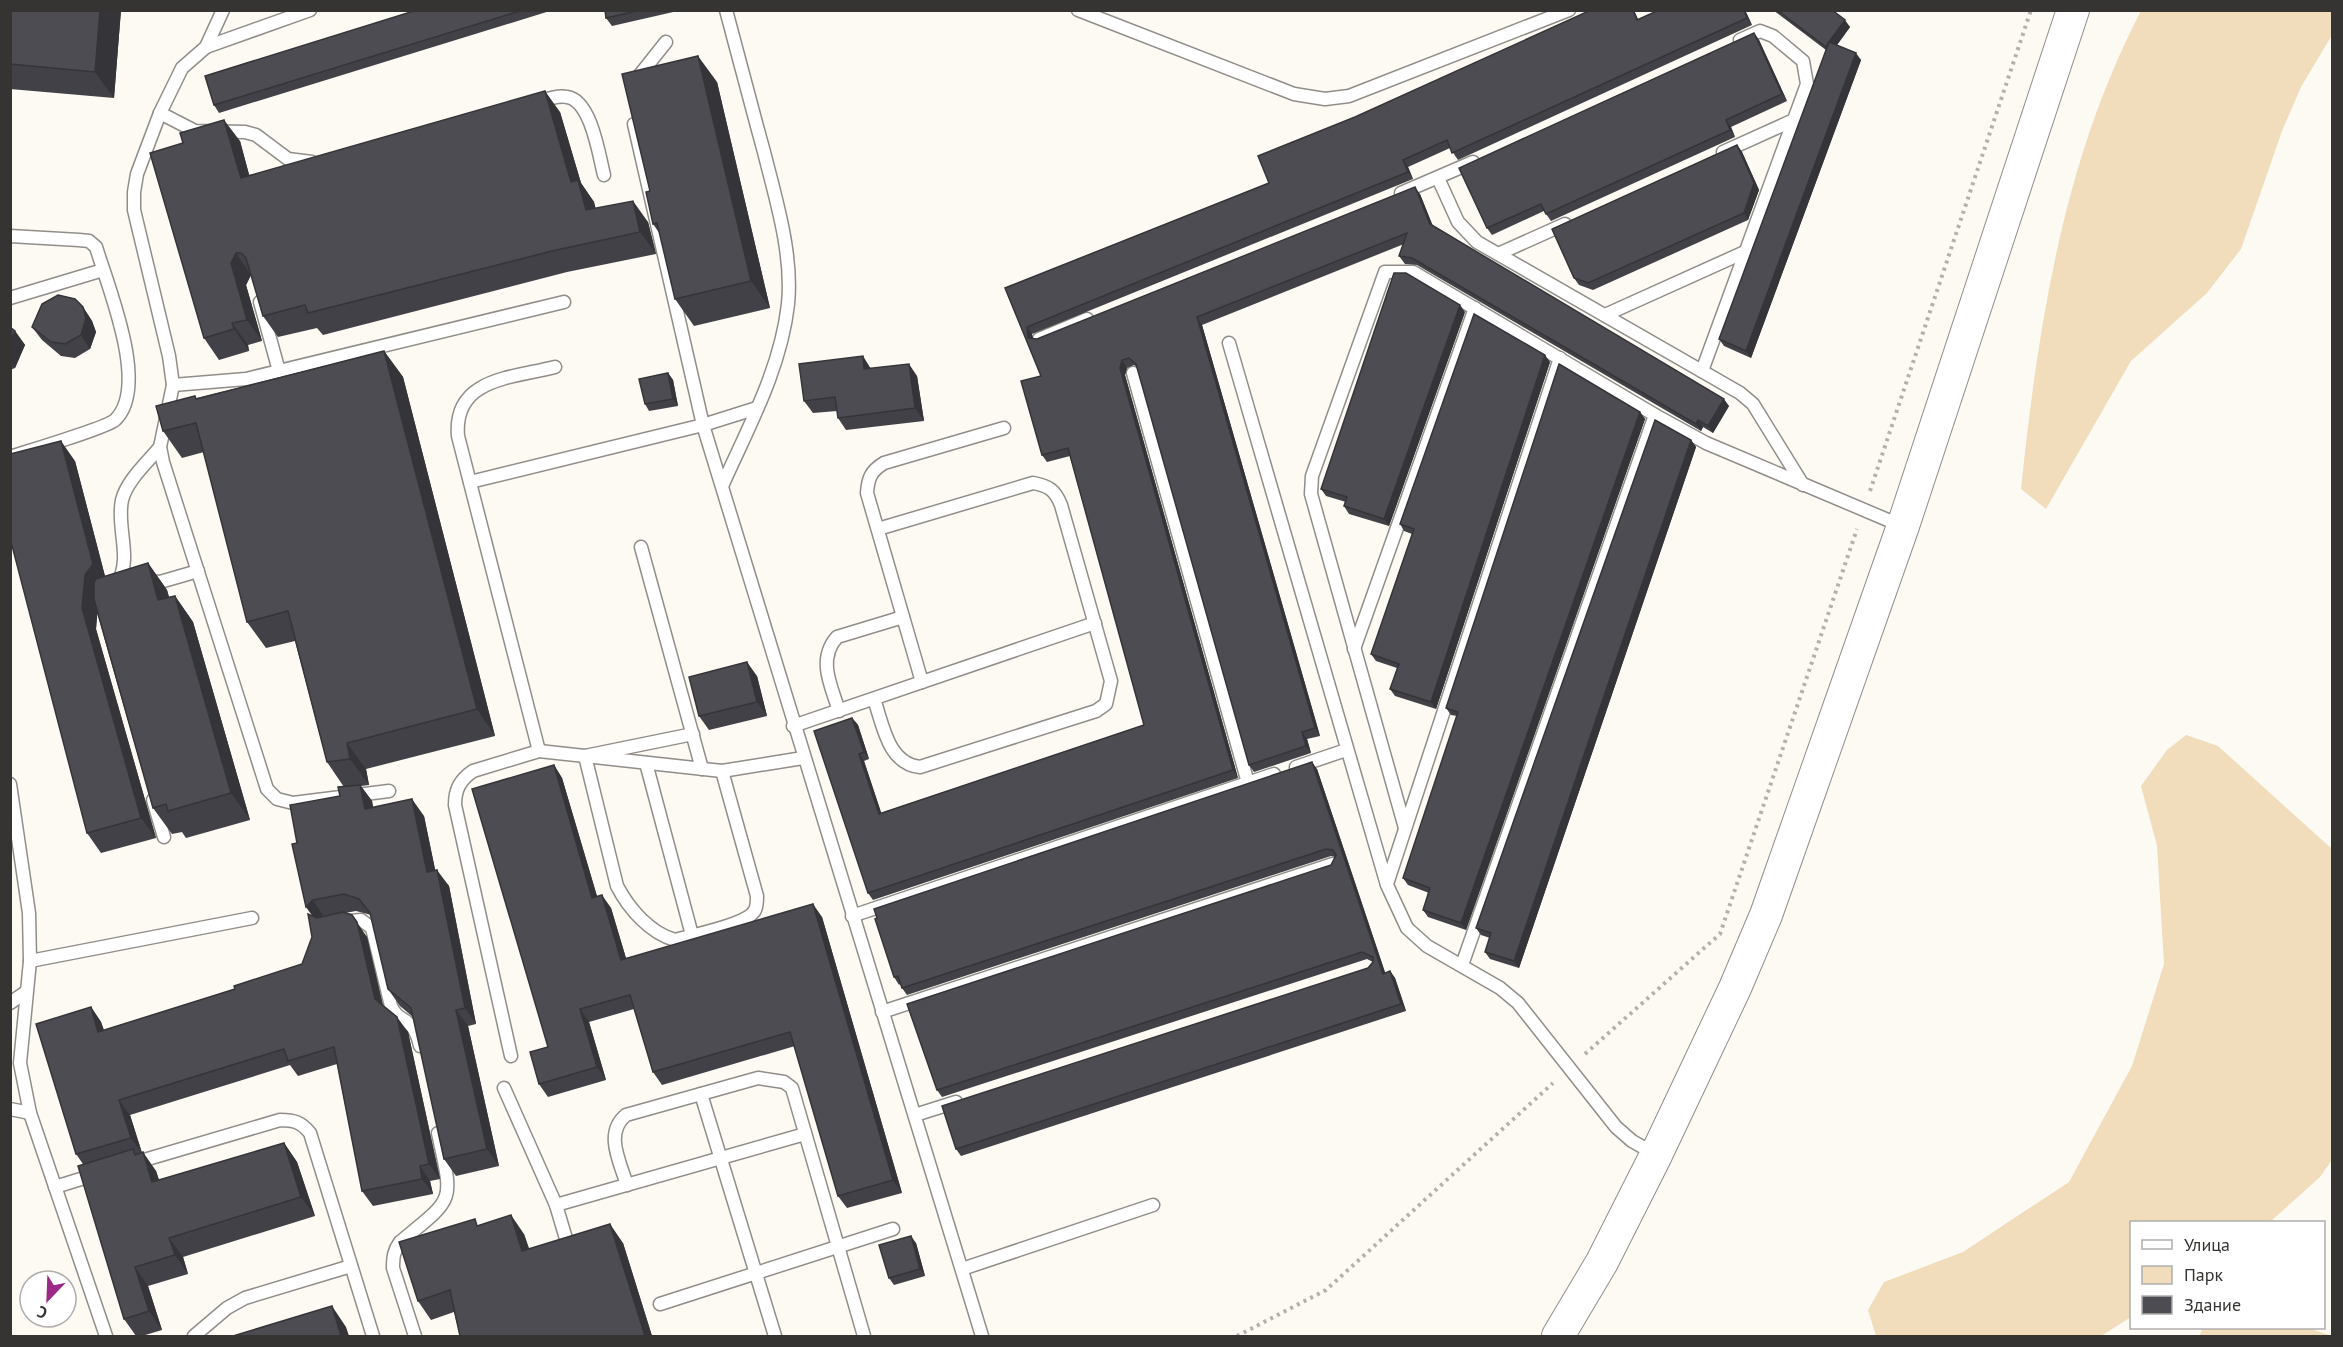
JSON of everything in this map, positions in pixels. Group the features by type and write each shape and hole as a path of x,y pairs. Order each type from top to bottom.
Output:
{"street":[{"path":"1558,1336 1602,1262 1656,1155 1735,988 1766,915 1903,526 2073,10"}],"lane":[{"path":"206,47 223,10"},
{"path":"310,10 206,47 182,68 160,113 137,174 134,210 169,356 172,385 160,447 267,789 277,799 293,802 389,790"},
{"path":"723,484 757,408 783,335 789,287 776,199 726,10"},
{"path":"1078,10 1283,90 1325,99 1349,96 1569,10"},
{"path":"1702,371 1807,84 1803,61 1773,36 1760,31 1728,46"},
{"path":"632,89 637,76 666,42"},
{"path":"517,108 567,96 579,101 587,113 604,175"},
{"path":"631,109 703,425 723,484 793,726 982,1336"},
{"path":"160,113 195,132 245,132 265,140 288,159 303,163 322,162"},
{"path":"1711,158 1796,119"},
{"path":"1394,196 1481,159"},
{"path":"1438,178 1458,222 1477,242 1740,393 1753,404 1803,485"},
{"path":"1498,254 1573,220"},
{"path":"10,236 89,241 96,247 129,364 128,398 114,421 10,457"},
{"path":"1605,315 1747,251"},
{"path":"10,298 103,270"},
{"path":"1405,828 1313,506 1312,476 1385,272 1413,272 1654,416 1706,443 1903,526"},
{"path":"257,294 279,371"},
{"path":"172,385 246,379 564,302"},
{"path":"1354,649 1475,308"},
{"path":"1039,339 1094,316"},
{"path":"1229,344 1387,885 1407,928 1427,946 1500,988 1518,1003 1616,1127 1656,1155"},
{"path":"1387,885 1560,358"},
{"path":"539,751 458,436 456,419 460,405 470,393 482,386 555,367"},
{"path":"1133,373 1248,783"},
{"path":"470,482 703,425 757,408"},
{"path":"1462,965 1654,416"},
{"path":"922,682 867,493 868,481 873,470 884,464 1004,428"},
{"path":"160,447 127,487 122,499 124,567 122,576 107,597 198,571"},
{"path":"874,699 891,748 900,760 909,766 920,767 1096,711 1106,704 1111,681 1061,504 1056,492 1047,485 1033,483 878,529"},
{"path":"641,547 702,769"},
{"path":"124,567 146,581 160,582"},
{"path":"839,711 826,665 826,655 830,645 837,637 903,617"},
{"path":"793,726 1095,623"},
{"path":"585,756 693,734"},
{"path":"852,916 1346,750"},
{"path":"511,1056 458,816 455,792 464,777 473,771 539,751 722,771 803,758"},
{"path":"585,756 617,886 624,899 654,932 675,940 738,922 749,917 756,909 758,896 722,771"},
{"path":"646,763 692,935"},
{"path":"10,784 29,914 30,961 20,1063 30,1113 106,1336"},
{"path":"151,792 164,837"},
{"path":"882,1012 1333,864"},
{"path":"30,961 252,918"},
{"path":"326,925 354,919 368,923 375,934 391,1006 393,1011 415,1027 422,1058"},
{"path":"10,1003 26,992"},
{"path":"627,1185 615,1147 614,1134 618,1122 626,1115 758,1078 784,1082 792,1088 864,1336"},
{"path":"504,1088 556,1205 567,1242"},
{"path":"701,1094 775,1336"},
{"path":"915,1115 972,1096"},
{"path":"10,1109 30,1113"},
{"path":"415,1336 393,1268 393,1258 395,1248 400,1242 445,1203 449,1184 435,1115"},
{"path":"55,1186 280,1120 294,1120 310,1133 373,1336"},
{"path":"556,1205 805,1134"},
{"path":"962,1269 1153,1205"},
{"path":"660,1304 893,1230"},
{"path":"194,1336 227,1308 245,1298 351,1266"}],"path":[{"path":"1238,1336 1326,1290 1719,934 2031,10"}],"green space":[{"path":"2141,11 2332,11 2332,35 2301,87 2282,131 2241,249 2207,293 2131,361 2046,509 2021,489 2046,304 2058,244 2092,125 2114,67"},
{"path":"2186,735 2218,746 2332,849 2332,1160 2320,1177 2271,1221 2130,1221 2130,1318 2101,1336 1876,1336 1868,1310 1884,1282 1963,1252 2069,1182 2132,1066 2164,964 2157,846 2141,786 2167,750"},
{"path":"2202,1329 2311,1329 2332,1336 2199,1336"}],"building":[{"path":"10,10 100,10 95,72 10,64"},
{"path":"417,10 523,10 214,105 205,76"},
{"path":"605,10 641,10 606,18"},
{"path":"1591,10 1633,10 1637,20 1659,10 1744,10 1747,18 1452,153 1447,140 1403,160 1408,172 1027,327 1028,338 1037,339 1415,187 1430,224 1724,399 1708,426 1698,420 1696,424 1412,258 1399,256 1407,233 1197,317 1315,728 1302,732 1306,746 1249,765 1136,364 1129,358 1122,360 1120,368 1233,770 868,893 814,731 852,718 864,752 859,754 879,814 1144,725 1068,448 1042,455 1021,381 1041,376 1005,288 1269,183 1258,156 1355,117"},
{"path":"1777,10 1832,10 1845,20 1826,47"},
{"path":"1754,33 1782,94 1726,120 1730,130 1546,214 1541,204 1487,228 1459,168"},
{"path":"1829,42 1856,53 1746,351 1719,339"},
{"path":"698,56 751,281 675,299 657,223 653,224 646,192 650,191 622,74"},
{"path":"545,91 571,182 578,180 586,210 633,201 640,232 552,251 308,313 305,305 263,316 246,258 241,253 236,253 231,263 247,320 232,323 234,329 204,338 150,153 183,143 180,133 224,120 241,178"},
{"path":"1737,145 1754,183 1744,213 1588,283 1574,278 1552,229"},
{"path":"1394,273 1406,273 1460,305 1384,519 1344,506 1347,497 1321,489"},
{"path":"58,295 75,299 83,307 86,318 81,335 65,344 51,342 32,327 42,304"},
{"path":"1474,314 1545,355 1431,702 1390,689 1399,664 1371,654 1414,529 1400,524"},
{"path":"10,327 15,331 10,342"},
{"path":"384,351 477,709 347,743 350,759 327,762 288,611 247,622 196,423 163,431 156,406 195,396 196,399"},
{"path":"863,356 864,369 909,364 915,408 838,418 835,397 804,401 799,364"},
{"path":"1559,364 1640,412 1461,923 1423,910 1430,888 1403,878 1458,712 1446,708"},
{"path":"668,373 673,399 645,404 639,379"},
{"path":"1655,420 1691,440 1514,961 1485,952 1491,933 1476,928"},
{"path":"61,441 93,564 85,575 82,608 141,818 87,833 10,538 10,454"},
{"path":"148,563 158,600 175,596 231,793 168,811 166,804 153,808 94,599 96,579"},
{"path":"747,662 757,702 699,716 689,677"},
{"path":"1312,762 1383,974 1390,971 1401,1004 956,1149 942,1106 1368,968 1373,962 1373,957 1362,952 937,1090 907,1004 1331,865 1336,855 1333,850 1326,849 902,988 898,976 894,977 875,919 877,918 874,909"},
{"path":"554,765 592,898 602,895 621,960 813,904 893,1180 838,1196 790,1032 653,1072 630,995 580,1009 597,1067 539,1084 530,1052 548,1047 472,789"},
{"path":"360,785 365,809 412,799 427,872 437,870 465,1008 456,1010 487,1149 444,1159 411,1008 388,989 370,913 359,899 344,894 313,900 306,907 292,844 297,843 290,805 340,796 338,787"},
{"path":"343,912 352,915 357,922 375,999 397,1017 429,1164 420,1166 422,1179 362,1191 334,1047 288,1061 284,1049 119,1100 131,1138 76,1154 36,1024 91,1007 98,1032 235,989 234,986 302,964 312,937 308,914 317,918"},
{"path":"284,1143 301,1197 169,1238 175,1255 135,1267 149,1311 124,1319 78,1166 133,1149 135,1155 143,1152 152,1182"},
{"path":"511,1215 522,1251 610,1224 645,1336 460,1336 450,1290 418,1301 399,1242 475,1219 477,1226"},
{"path":"911,1236 920,1269 889,1278 879,1245"},
{"path":"332,1306 341,1336 233,1336"}]}
